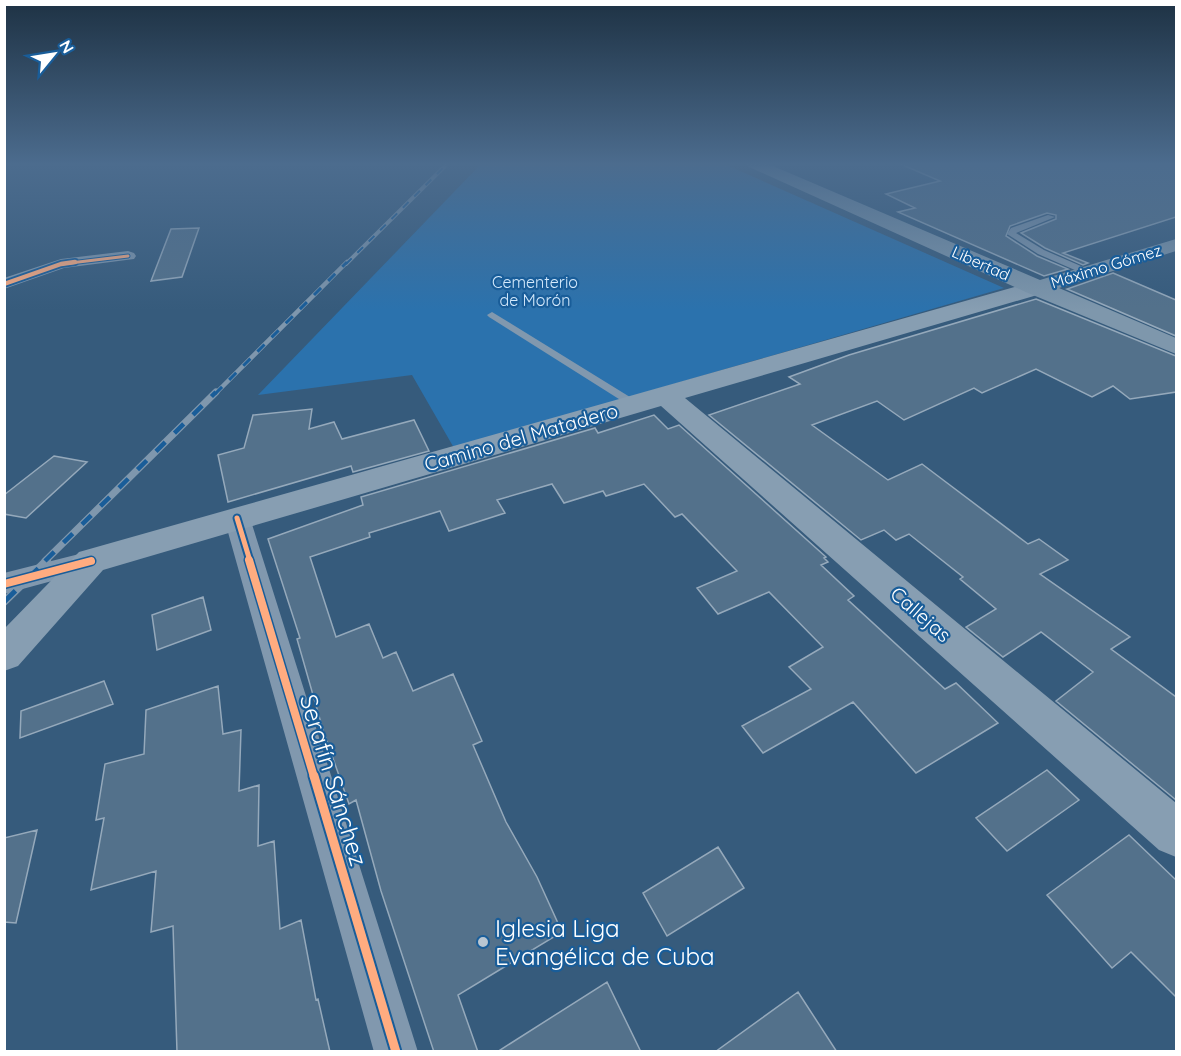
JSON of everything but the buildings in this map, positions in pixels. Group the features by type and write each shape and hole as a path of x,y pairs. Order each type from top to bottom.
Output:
{"main road":[{"name":"Libertad","path":"865,212 1176,347"},
{"name":"Máximo Gómez","path":"1036,288 1176,245"},
{"name":"Camino del Matadero","path":"91,561 1036,288"},
{"name":"Callejas","path":"649,400 1176,833"},
{"path":"4,655 91,561"}],"street":[{"path":"4,284 61,264 128,256"},
{"name":"Serafín Sánchez","path":"237,519 396,1052"},
{"name":"Camino del Matadero","path":"4,584 91,561"}],"lane":[{"path":"1051,217 1011,234 1041,252 1087,272"},
{"path":"492,315 649,400"}],"green space":[{"name":"Cementerio de Morón","path":"434,212 833,212 1004,288 454,448 412,375 258,395"}],"railway":[{"path":"346,264 398,212"},
{"path":"215,394 347,262"},
{"path":"45,561 216,392"},
{"path":"4,602 47,560"}],"cycle path":[{"path":"4,284 61,264 128,256"},
{"path":"237,518 396,1052"},
{"path":"4,584 91,561"}],"place":[{"name":"Iglesia Liga Evangélica de Cuba","path":"483,942"}]}
